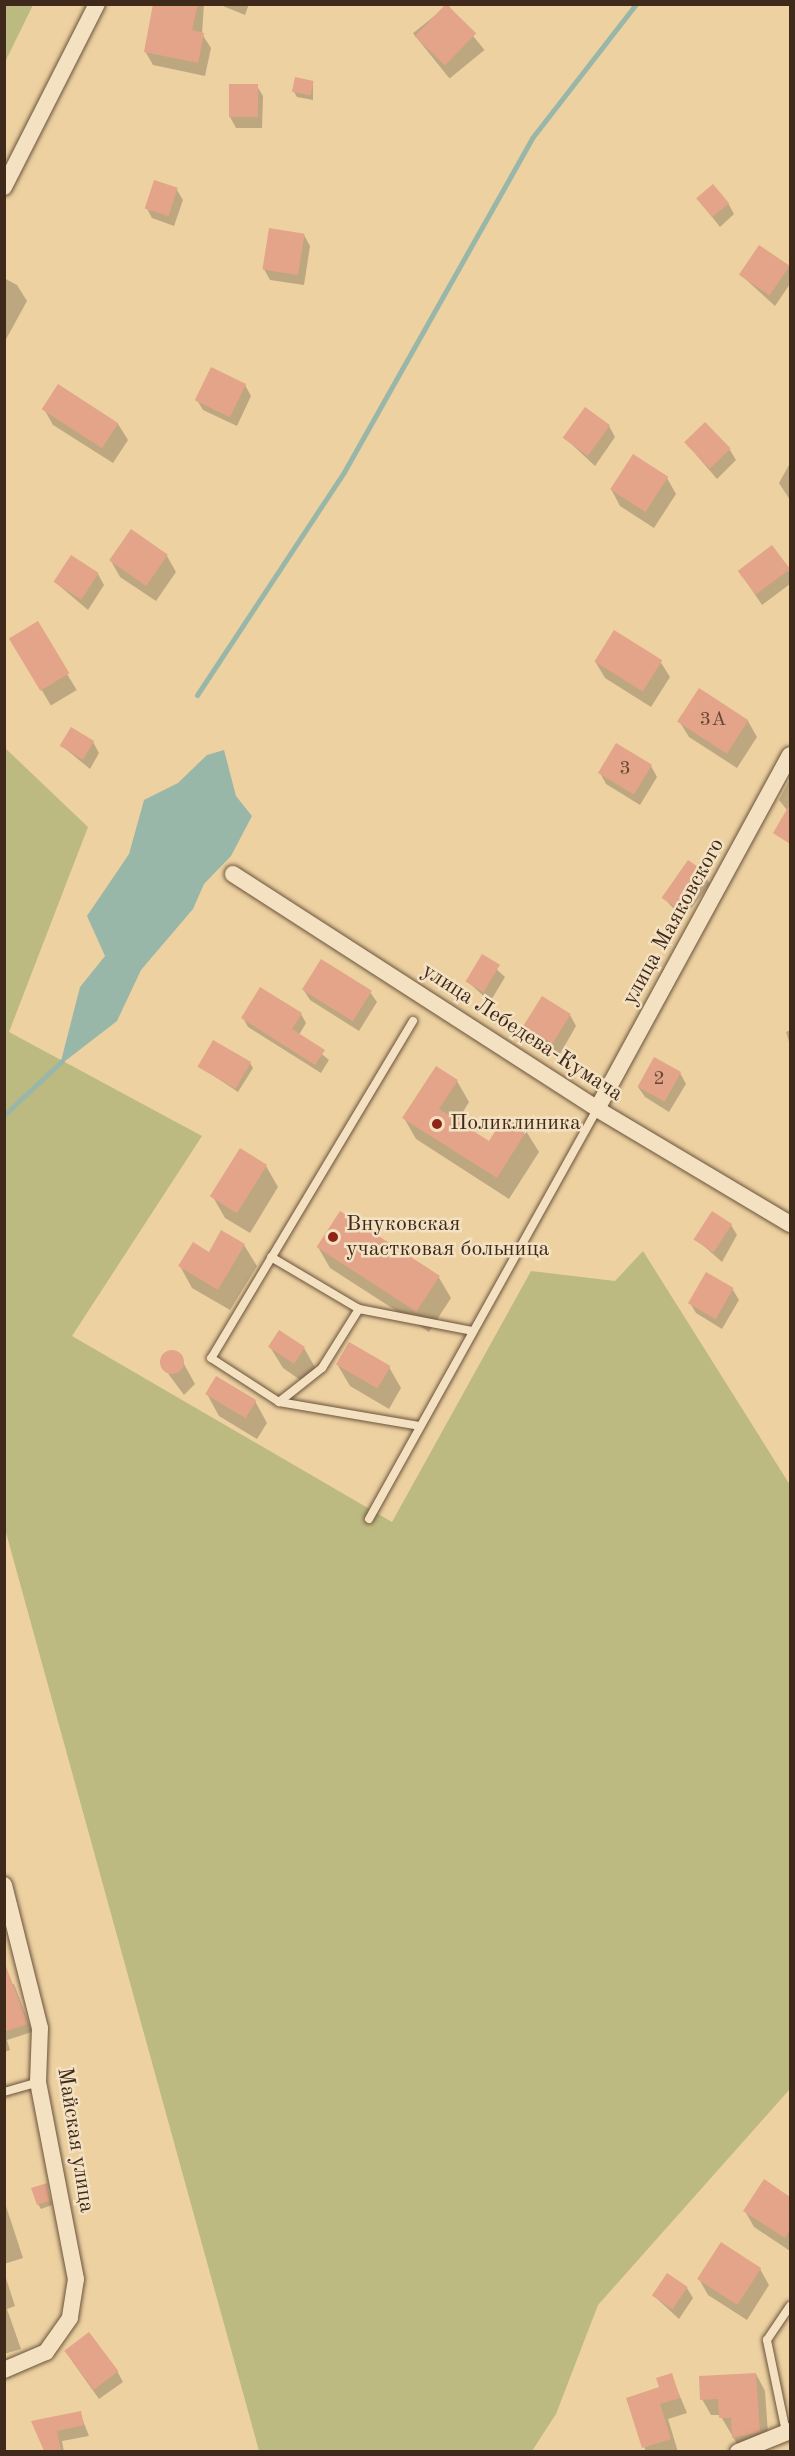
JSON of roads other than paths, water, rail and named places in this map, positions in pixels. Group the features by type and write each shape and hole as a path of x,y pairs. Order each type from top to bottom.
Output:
{"street":[{"path":"4,186 97,4"},
{"name":"улица Маяковского","path":"597,1109 790,756"},
{"name":"улица Лебедева-Кумача","path":"233,874 597,1109 790,1224"},
{"name":"Майская улица","path":"4,1885 40,2028 38,2082 76,2279 70,2318 46,2352 4,2370"},
{"path":"738,2451 788,2432"}],"lane":[{"path":"413,1021 211,1358 279,1402 419,1425"},
{"path":"369,1519 419,1425 597,1109"},
{"path":"271,1257 358,1309 472,1331"},
{"path":"279,1402 322,1368 358,1309"},
{"path":"4,2092 38,2082"},
{"path":"788,2432 767,2340 790,2306"}],"waterway":[{"path":"197,695 344,472 532,138 636,4"},
{"path":"4,1115 62,1061"}],"place":[{"name":"Поликлиника","path":"437,1124"},
{"name":"Внуковская участковая больница","path":"333,1237"}]}
